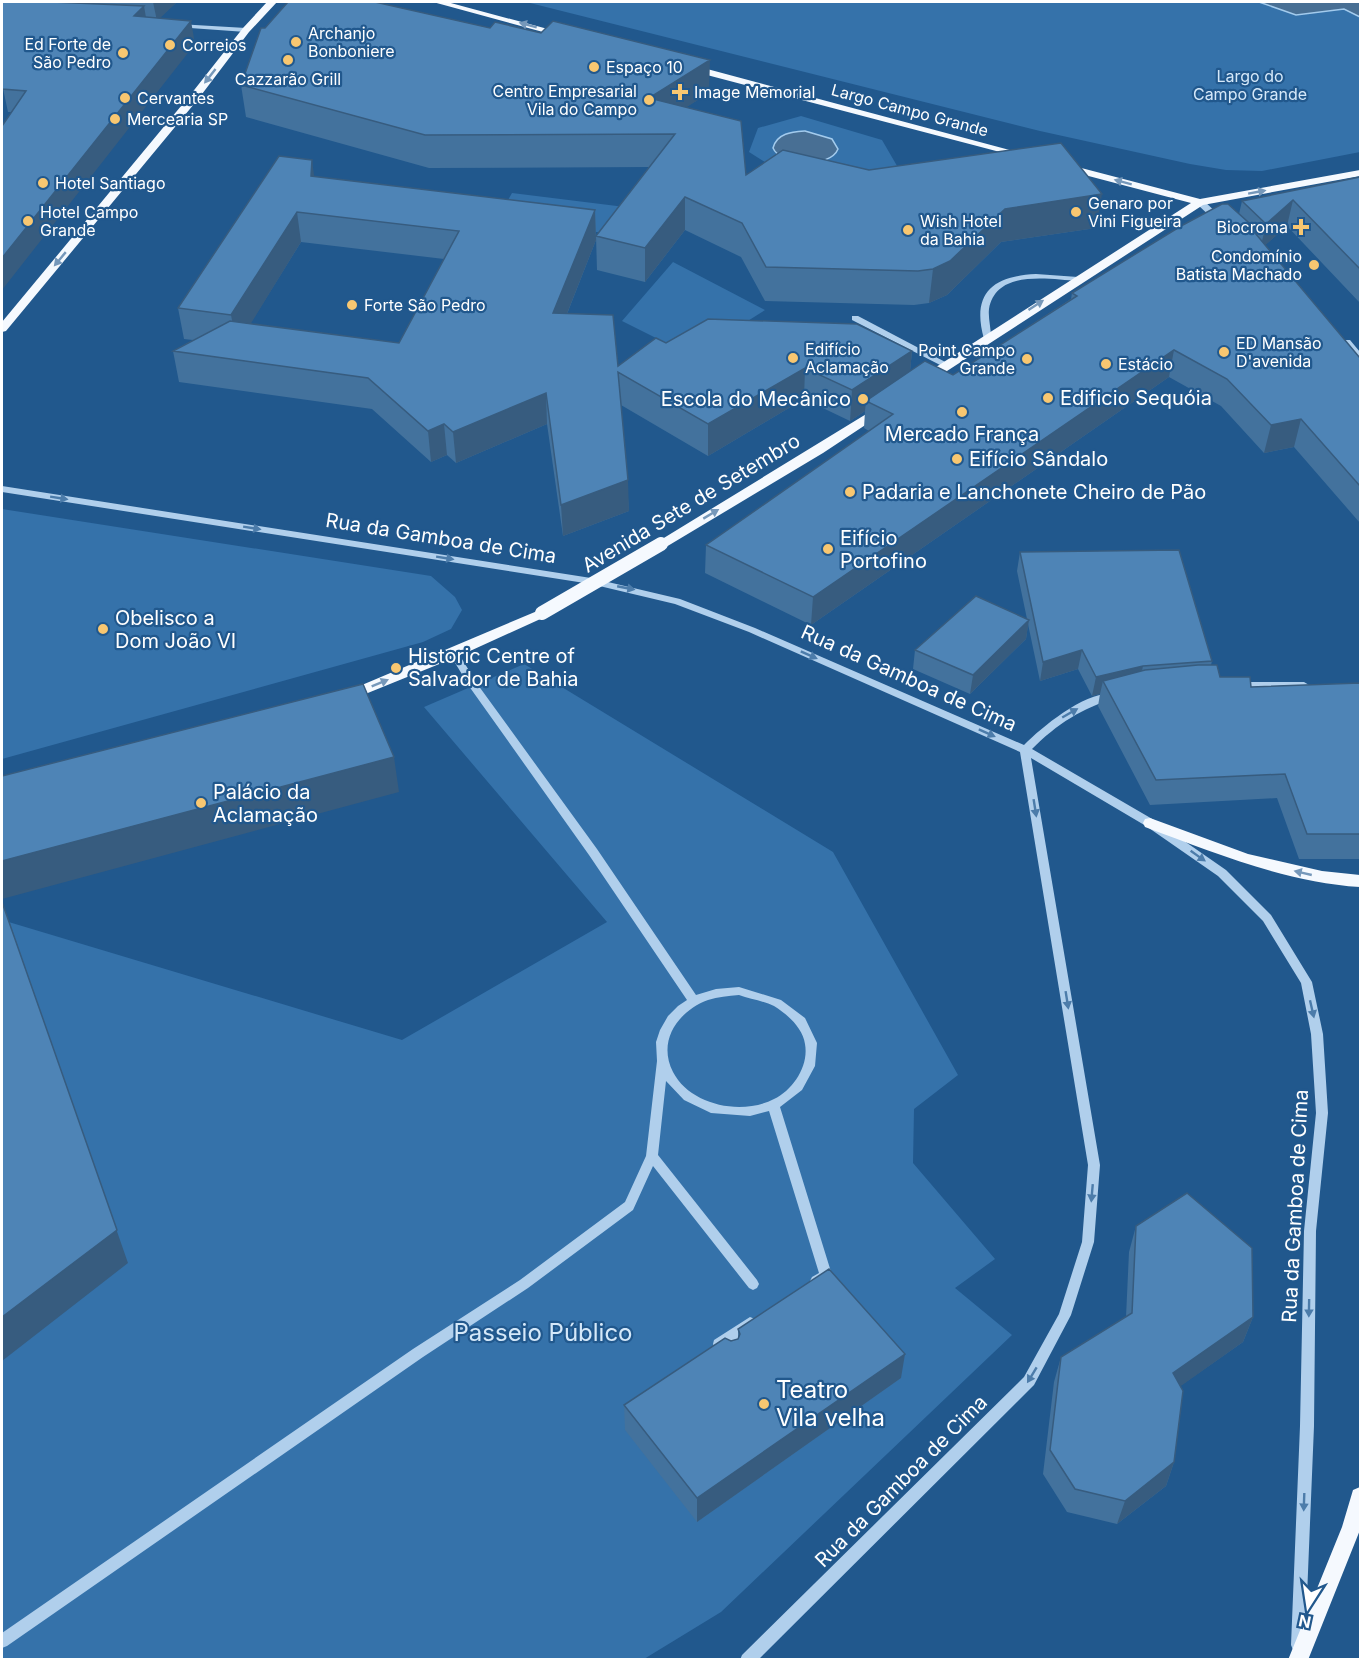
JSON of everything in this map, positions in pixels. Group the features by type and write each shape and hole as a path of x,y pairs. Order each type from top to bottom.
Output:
{"main road":[{"path":"2,329 195,96 246,30 272,2"},
{"path":"438,2 577,38"},
{"name":"Largo Campo Grande","path":"681,65 1038,159"},
{"path":"1050,163 1200,202"},
{"path":"918,385 987,337 1200,202 1360,173"},
{"name":"Avenida Sete de Setembro","path":"330,703 454,653 542,613 819,450 888,404"},
{"path":"1150,823 1245,859 1322,877 1360,881"},
{"path":"1298,1659 1352,1527 1360,1496"}],"street":[{"path":"168,26 246,30"},
{"path":"1200,202 1225,225"},
{"path":"987,337 985,308 991,293 999,282 1013,278 1078,279"},
{"path":"855,318 947,365"},
{"path":"1340,334 1360,357"},
{"name":"Rua da Gamboa de Cima","path":"2,489 634,590 677,601 752,630 1026,750 1150,823 1222,873 1267,918 1306,982 1317,1034 1322,1113 1310,1232 1307,1426 1298,1659"},
{"path":"454,653 474,687 593,852 694,1001"},
{"path":"1226,685 1316,686"},
{"path":"1026,750 1051,724 1089,702 1129,692"},
{"name":"Rua da Gamboa de Cima","path":"747,1659 1029,1381 1065,1315 1088,1242 1094,1165 1026,750"},
{"path":"2,1641 418,1353 524,1284 629,1206 652,1156 662,1064 660,1046 666,1028 678,1013 694,1001 715,993 739,991 763,995 784,1005 800,1020 810,1038 812,1057 806,1076 793,1093 773,1105 751,1111 728,1112 705,1106 685,1096 671,1081 662,1064"},
{"path":"773,1105 826,1275 806,1287"},
{"path":"652,1156 753,1284"},
{"path":"731,1358 719,1344 758,1319"}],"green space":[{"name":"Largo do Campo Grande","path":"526,2 1360,2 1360,152 1262,171 1226,170 1190,164 1040,131"},
{"path":"801,116 882,140 900,171 843,183 773,167 749,152 758,128"},
{"path":"512,193 625,207 612,234 497,219"},
{"path":"673,262 765,310 692,356 622,321"},
{"path":"2,509 431,576 455,597 462,610 451,629 423,642 2,759"},
{"name":"Passeio Público","path":"524,664 833,852 958,1075 914,1109 913,1163 995,1259 955,1288 1012,1335 721,1612 644,1659 2,1660 2,920 402,1040 607,922 424,707"}],"shaded area":[{"path":"1259,2 1360,2 1360,17 1344,9 1296,15"},
{"path":"805,131 832,139 838,149 825,160 805,162 785,158 777,154 773,148 781,136"}],"building":[{"path":"2,2 144,6 134,16 191,21 2,258 2,126 26,91 2,89"},
{"path":"288,2 375,2 490,28 495,22 541,33 553,21 710,60 649,98 741,121 746,175 783,150 869,170 1061,143 1102,194 1005,209 950,261 933,269 918,271 766,267 742,223 685,197 645,248 596,236 675,134 425,135 241,85 261,28 265,28"},
{"path":"279,156 312,160 311,176 595,210 553,313 613,315 618,366 656,338 666,343 708,319 857,324 912,351 852,390 805,368 708,424 618,372 628,480 561,505 546,393 453,432 444,424 428,431 368,378 173,351 230,321 399,343 459,231 297,212 231,315 178,308"},
{"path":"1360,177 1360,269 1293,200 1266,224 1242,201"},
{"path":"1222,204 1228,204 1258,231 1255,233 1360,358 1360,486 1301,419 1271,425 1227,379 1174,350 813,597 706,545 893,414 866,401 925,361 953,375 1077,296 1072,293 1181,226"},
{"path":"1179,550 1212,661 1143,666 1096,677 1082,650 1043,662 1020,552"},
{"path":"976,596 1029,620 973,675 915,650"},
{"path":"1217,665 1220,677 1250,677 1251,687 1360,683 1360,834 1307,834 1285,774 1156,780 1103,681 1145,670"},
{"path":"363,684 394,757 2,861 2,776"},
{"path":"2,902 117,1230 2,1317"},
{"path":"1187,1193 1252,1248 1253,1317 1173,1373 1183,1391 1174,1462 1125,1501 1075,1489 1050,1450 1061,1357 1132,1313 1136,1226"},
{"name":"Teatro Vila velha","path":"829,1269 905,1354 697,1498 624,1405 725,1338 731,1341 738,1339 740,1334 738,1329"}],"place":[{"name":"Archanjo Bonboniere","path":"296,42"},
{"name":"Correios","path":"170,45"},
{"name":"Ed Forte de São Pedro","path":"123,53"},
{"name":"Cazzarão Grill","path":"288,60"},
{"name":"Espaço 10","path":"594,67"},
{"name":"Image Memorial","path":"680,92"},
{"name":"Cervantes","path":"125,98"},
{"name":"Centro Empresarial Vila do Campo","path":"649,100"},
{"name":"Mercearia SP","path":"115,119"},
{"name":"Hotel Santiago","path":"43,183"},
{"name":"Genaro por Vini Figueira","path":"1076,212"},
{"name":"Hotel Campo Grande","path":"28,221"},
{"name":"Biocroma","path":"1301,227"},
{"name":"Wish Hotel da Bahia","path":"908,230"},
{"name":"Condomínio Batista Machado","path":"1314,265"},
{"name":"Forte São Pedro","path":"352,305"},
{"name":"ED Mansão D'avenida","path":"1224,352"},
{"name":"Edifício Aclamação","path":"793,358"},
{"name":"Point Campo Grande","path":"1027,359"},
{"name":"Estácio","path":"1106,364"},
{"name":"Edificio Sequóia","path":"1048,398"},
{"name":"Escola do Mecânico","path":"863,399"},
{"name":"Mercado França","path":"962,412"},
{"name":"Eifício Sândalo","path":"957,459"},
{"name":"Padaria e Lanchonete Cheiro de Pão","path":"850,492"},
{"name":"Eifício Portofino","path":"828,549"},
{"name":"Obelisco a Dom João VI","path":"103,629"},
{"name":"Historic Centre of Salvador de Bahia","path":"396,668"},
{"name":"Palácio da Aclamação","path":"201,803"},
{"name":"Teatro Vila velha","path":"764,1404"}]}
